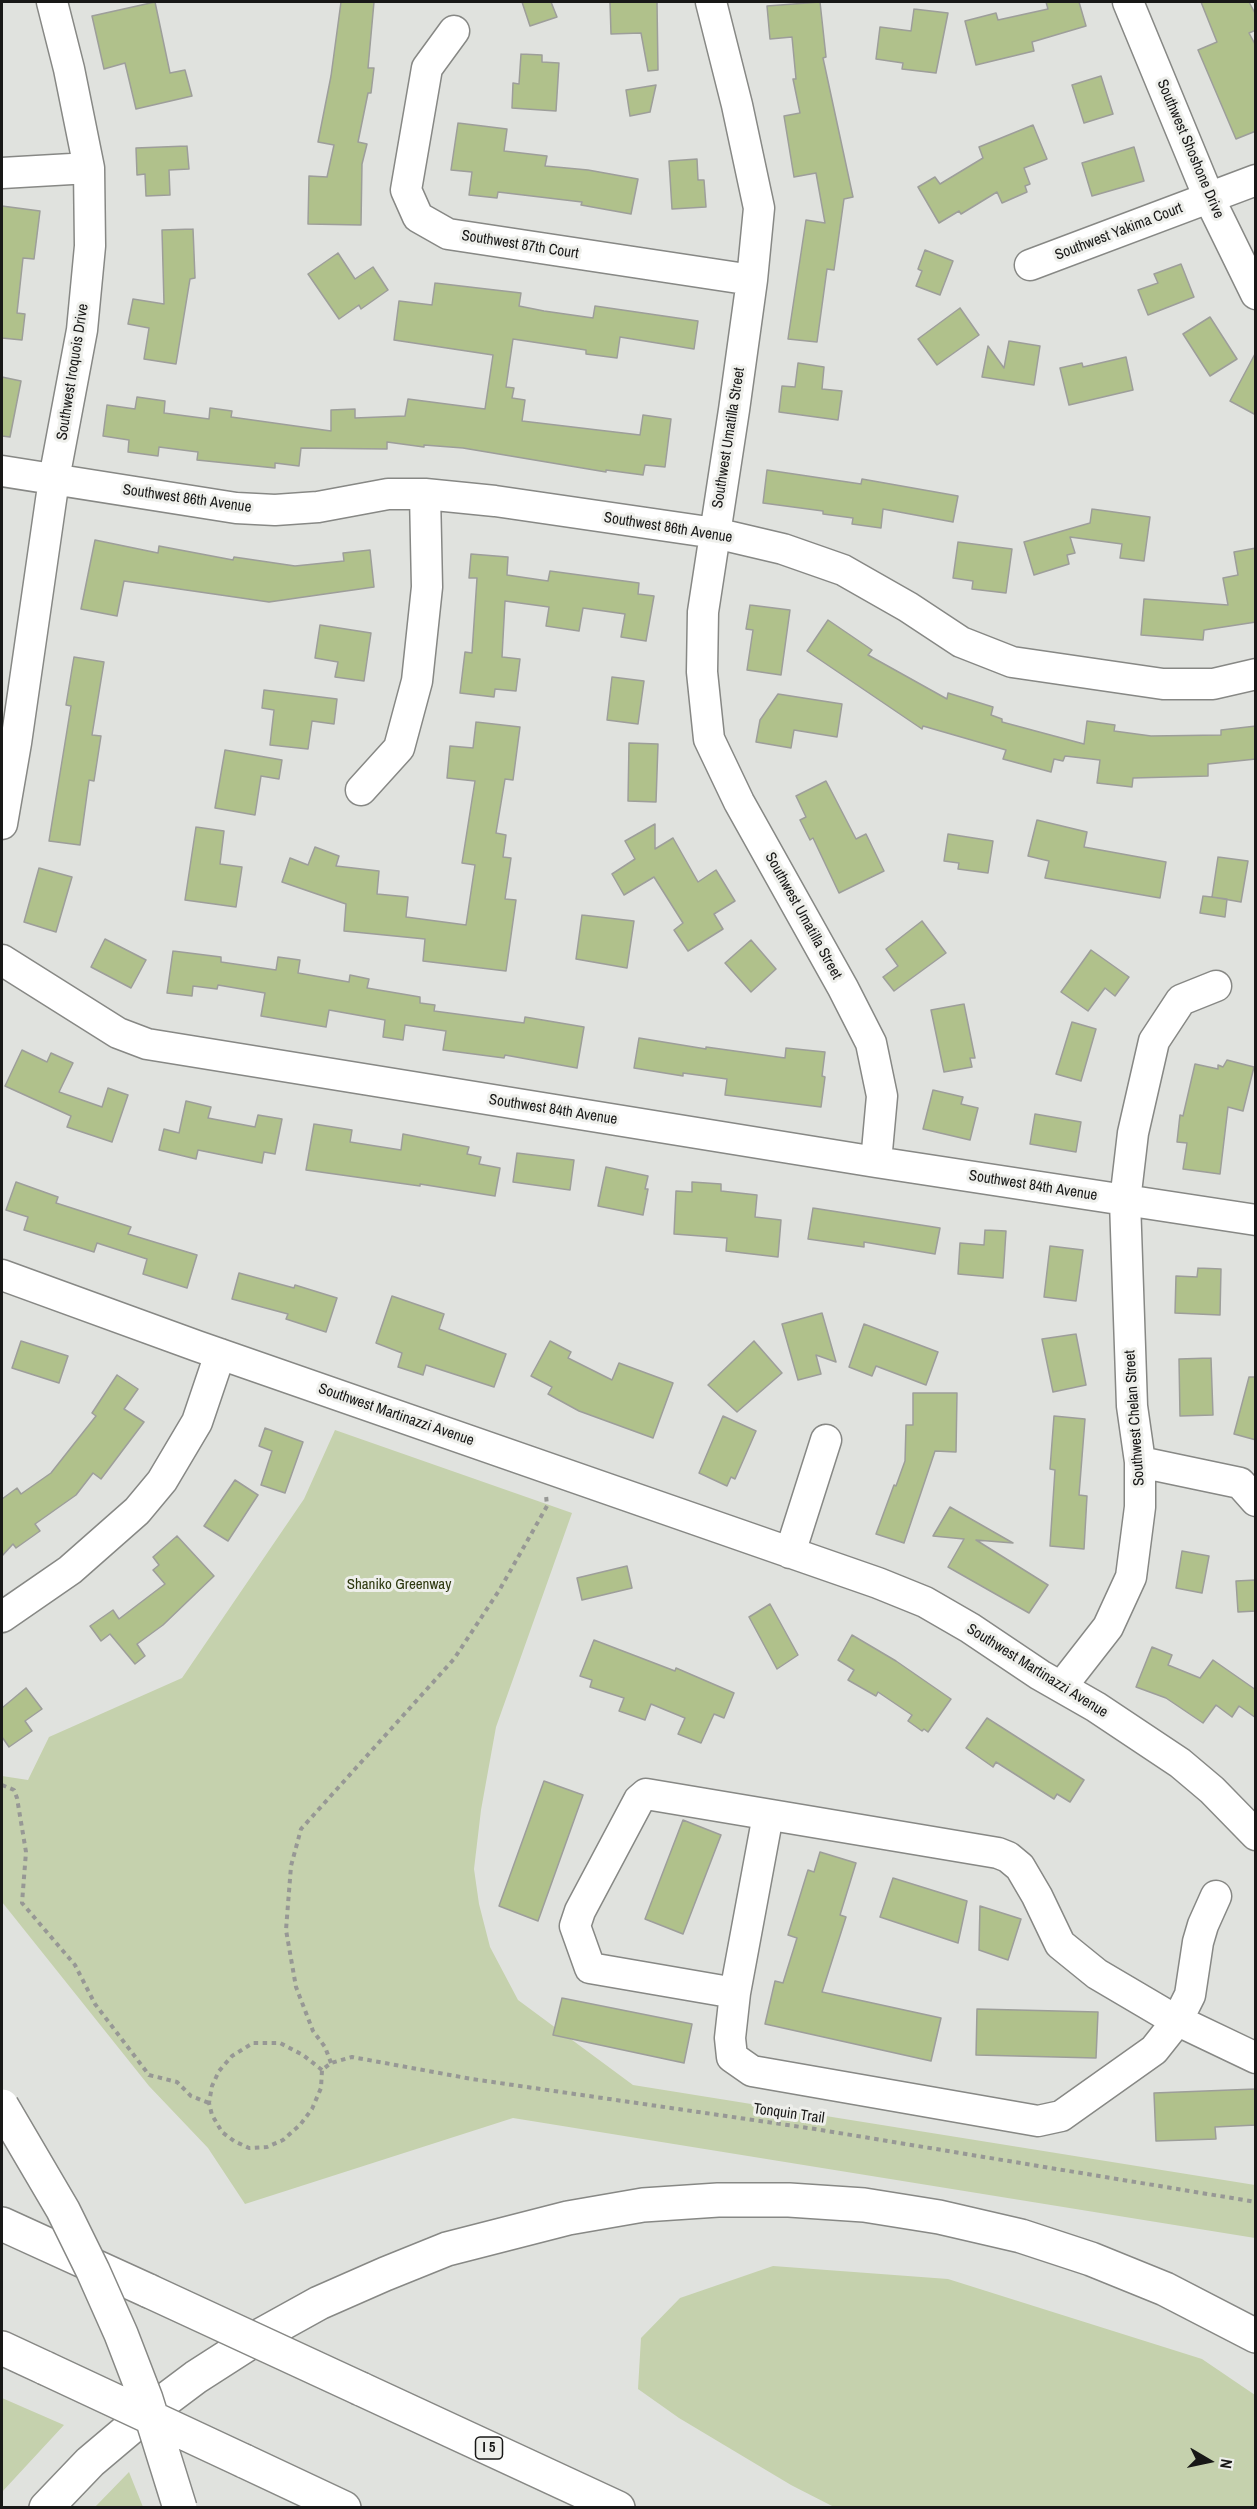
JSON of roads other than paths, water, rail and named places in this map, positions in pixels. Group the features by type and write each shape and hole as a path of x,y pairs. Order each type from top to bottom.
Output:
{"highway":[{"path":"2,2106 63,2210 93,2271 146,2399 180,2508"},
{"path":"46,2508 90,2462 196,2377 263,2334 319,2303 447,2249 557,2220 644,2205 718,2200 789,2200 864,2205 939,2217 1021,2236 1091,2259 1165,2289 1256,2337"},
{"name":"I 5","path":"2,2224 618,2508"},
{"path":"2,2348 344,2508"}],"street":[{"name":"Southwest Iroquois Drive","path":"2,824 9,742 82,330 90,246 89,168 69,69 52,2"},
{"name":"Southwest Umatilla Street","path":"711,2 737,105 759,208 752,280 703,612 702,672 709,739 739,802 843,988 871,1043 882,1096 876,1162"},
{"name":"Southwest Shoshone Drive","path":"1128,2 1209,198 1256,294"},
{"name":"Southwest 87th Court","path":"454,31 427,68 406,190 418,217 448,234 752,280"},
{"path":"2,173 89,168"},
{"name":"Southwest Yakima Court","path":"1030,265 1256,180"},
{"name":"Southwest 86th Avenue","path":"2,471 236,508 275,510 318,507 388,494 425,494 495,501 715,533 783,549 843,570 908,607 961,642 1012,662 1163,684 1213,684 1256,674"},
{"path":"362,790 399,748 417,681 427,587 425,494"},
{"name":"Southwest 84th Avenue","path":"2,960 118,1033 147,1044 876,1162 1256,1220"},
{"name":"Southwest Chelan Street","path":"1062,1686 1108,1627 1131,1578 1140,1507 1140,1462 1132,1406 1125,1201 1133,1133 1154,1041 1181,1000 1216,986"},
{"name":"Southwest Martinazzi Avenue","path":"2,1275 220,1354 878,1583 925,1602 970,1628 1040,1675 1062,1686 1180,1763 1212,1790 1256,1836"},
{"path":"2,1617 70,1570 137,1511 162,1480 197,1422 220,1354"},
{"path":"790,1553 826,1440"},
{"path":"1140,1462 1240,1483 1256,1501"},
{"path":"735,1993 590,1968 575,1926 580,1911 639,1800 646,1794 998,1852 1020,1867 1060,1944 1097,1974 1177,2021 1256,2058"},
{"path":"768,1815 735,1993 730,2037 732,2057 752,2071 1038,2121 1061,2116 1154,2050 1177,2021 1190,1995 1198,1942 1216,1896"}],"park label":[{"name":"Shaniko Greenway","path":"399,1585"}]}
